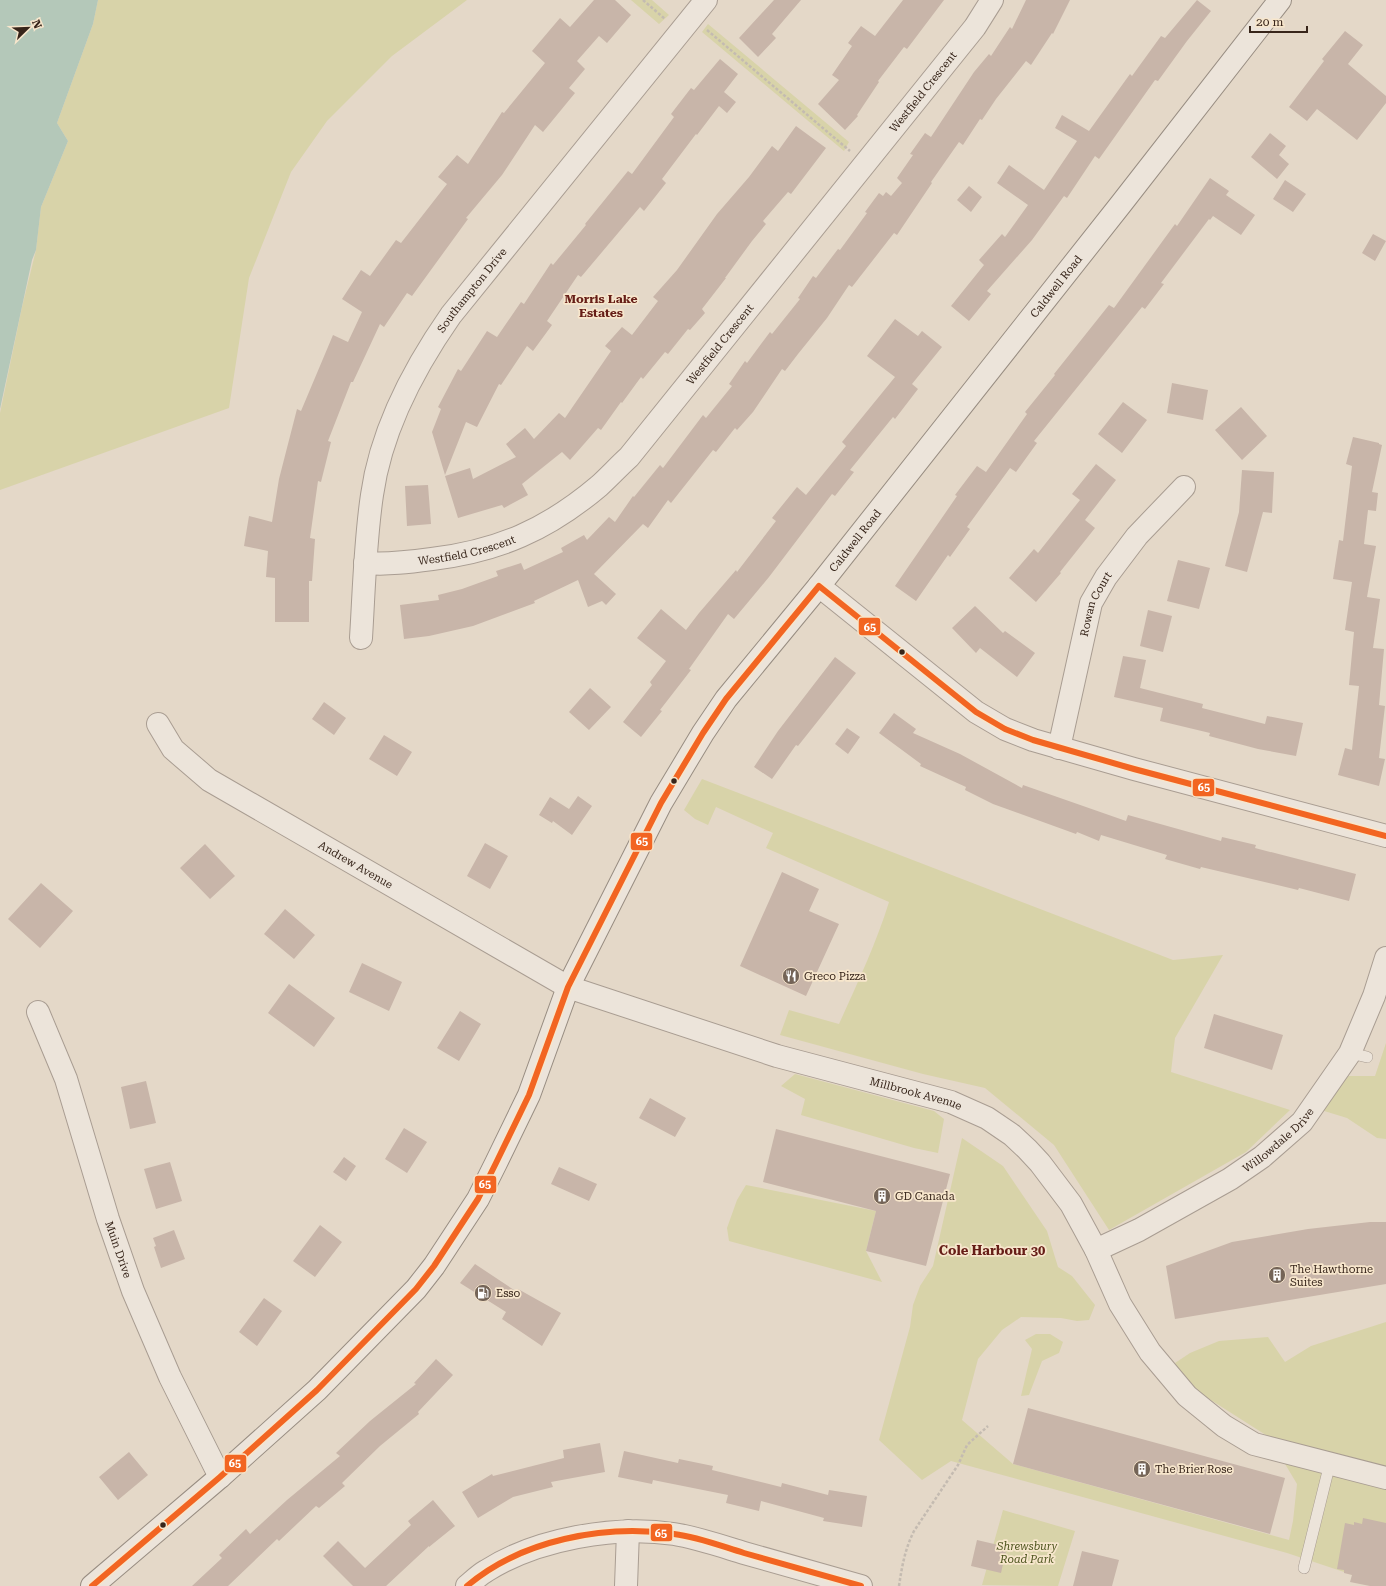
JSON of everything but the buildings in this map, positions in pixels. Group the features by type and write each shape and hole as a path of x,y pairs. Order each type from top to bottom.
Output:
{"street":[{"name":"Southampton Drive","path":"362,638 365,563 372,494 381,456 392,424 407,388 428,348 451,315 706,0"},
{"name":"Westfield Crescent","path":"365,563 385,563 444,558 505,543 528,534 550,522 599,486 629,456 975,27 992,0"},
{"name":"Caldwell Road","path":"92,1586 220,1477 317,1390 416,1289 434,1266 478,1199 529,1095 568,987 661,803 703,733 726,699 819,586 1280,0"},
{"name":"Rowan Court","path":"1059,748 1090,603 1106,577 1128,548 1163,508 1184,487"},
{"path":"819,586 976,712 1005,729 1059,748 1386,836"},
{"name":"Andrew Avenue","path":"158,724 173,749 209,780 568,987"},
{"name":"Willowdale Drive","path":"1096,1250 1139,1230 1230,1180 1262,1157 1302,1122 1358,1055 1386,958"},
{"name":"Millbrook Avenue","path":"568,987 777,1056 951,1102 987,1118 1012,1135 1040,1163 1071,1204 1096,1250 1120,1304 1150,1352 1187,1396 1224,1426 1254,1444 1386,1478"},
{"name":"Muin Drive","path":"38,1012 66,1079 108,1219 133,1292 170,1377 220,1477"},
{"path":"626,1586 628,1531"},
{"path":"467,1586 486,1571 516,1556 554,1543 590,1535 628,1531 648,1531 690,1537 861,1586"}],"lane":[{"path":"1304,1568 1330,1464"}],"path":[{"path":"643,0 686,25 865,164"},
{"path":"899,1586 902,1561 908,1542 914,1531 958,1465 968,1445 988,1426"}],"green space":[{"path":"98,0 467,0 392,56 327,121 291,172 249,278 229,408 0,490 0,413 22,307 36,250 41,207 68,141 57,123 93,24"},
{"path":"631,0 652,0 669,15 659,24"},
{"path":"708,24 849,142 844,151 702,32"},
{"path":"702,779 1173,960 1223,955 1175,1038 1171,1072 1290,1110 1246,1152 1109,1230 1054,1145 985,1088 923,1074 780,1035 789,1010 839,1024 872,949 889,902 766,848 773,833 716,807 708,825 695,819 684,810"},
{"path":"1386,1043 1386,1139 1377,1138 1347,1118 1321,1110 1334,1076 1375,1076"},
{"path":"795,1074 934,1111 944,1119 938,1153 914,1148 801,1115 805,1099 781,1086"},
{"path":"962,1138 1003,1166 1047,1231 1058,1267 1072,1276 1095,1305 1089,1320 1077,1321 1061,1318 1021,1317 1002,1330 978,1359 962,1420 1013,1464 1289,1540 1293,1521 1297,1484 1269,1437 1184,1383 1175,1363 1190,1353 1219,1341 1268,1337 1285,1362 1311,1346 1386,1322 1386,1586 1287,1553 951,1461 922,1480 879,1440 910,1327 913,1305 920,1286 933,1266"},
{"path":"746,1185 876,1211 866,1251 882,1282 729,1241 727,1228 737,1200"},
{"path":"1036,1334 1050,1334 1063,1342 1059,1353 1042,1361 1029,1395 1021,1396 1032,1349 1025,1340"},
{"name":"Shrewsbury Road Park","path":"1003,1510 1075,1531 1058,1586 982,1585"}],"shaded area":[{"path":"0,0 98,0 93,24 57,123 68,141 41,207 36,250 32,260 0,409"}],"transit line":[{"name":"65","path":"92,1586 220,1477 317,1390 416,1289 434,1266 478,1199 496,1163 529,1095 568,987 661,803 703,733 726,699 819,586 976,712 1005,729 1033,740 1134,769 1386,836"},
{"name":"65","path":"467,1586 489,1570 512,1557 538,1547 564,1539 620,1531 647,1531 692,1537 861,1586"}],"place":[{"name":"Greco Pizza","path":"791,976"},
{"name":"GD Canada","path":"882,1196"},
{"name":"The Hawthorne Suites","path":"1277,1275"},
{"name":"Esso","path":"483,1293"},
{"name":"The Brier Rose","path":"1142,1469"}],"district":[{"name":"Morris Lake Estates","path":"601,306"},
{"name":"Cole Harbour 30","path":"992,1250"}]}
